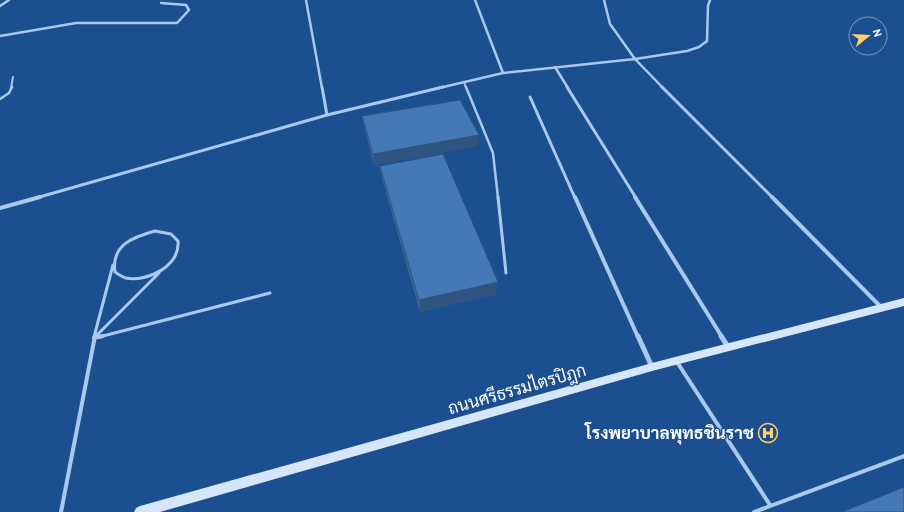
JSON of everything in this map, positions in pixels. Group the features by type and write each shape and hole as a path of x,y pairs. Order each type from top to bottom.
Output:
{"main road":[{"name":"ถนนศรีธรรมไตรปิฎก","path":"140,512 652,367 904,302"}],"street":[{"path":"1,5 9,0"},
{"path":"306,0 327,116"},
{"path":"475,0 503,73"},
{"path":"604,0 610,24 635,58 881,307"},
{"path":"0,208 327,116 503,73 687,51 700,47 707,41 708,6 710,0"},
{"path":"0,36 76,23 177,23 189,10 186,5 161,3"},
{"path":"555,66 729,348"},
{"path":"530,97 652,367"}],"lane":[{"path":"0,99 8,95 12,89 13,77"},
{"path":"464,82 493,153 506,273"},
{"path":"61,512 94,338 114,256 120,247 132,238 143,233 156,231 172,234 178,239 179,250 175,258 94,338"},
{"path":"113,265 115,272 124,278 135,279 148,277 160,272"},
{"path":"94,338 270,293"},
{"path":"676,361 770,505"},
{"path":"754,512 904,456"}],"building":[{"path":"460,100 479,135 373,154 362,116"},
{"path":"443,154 498,282 419,300 380,166"},
{"path":"904,487 904,512 842,512"}],"place":[{"name":"โรงพยาบาลพุทธชินราช","path":"768,433"}]}
